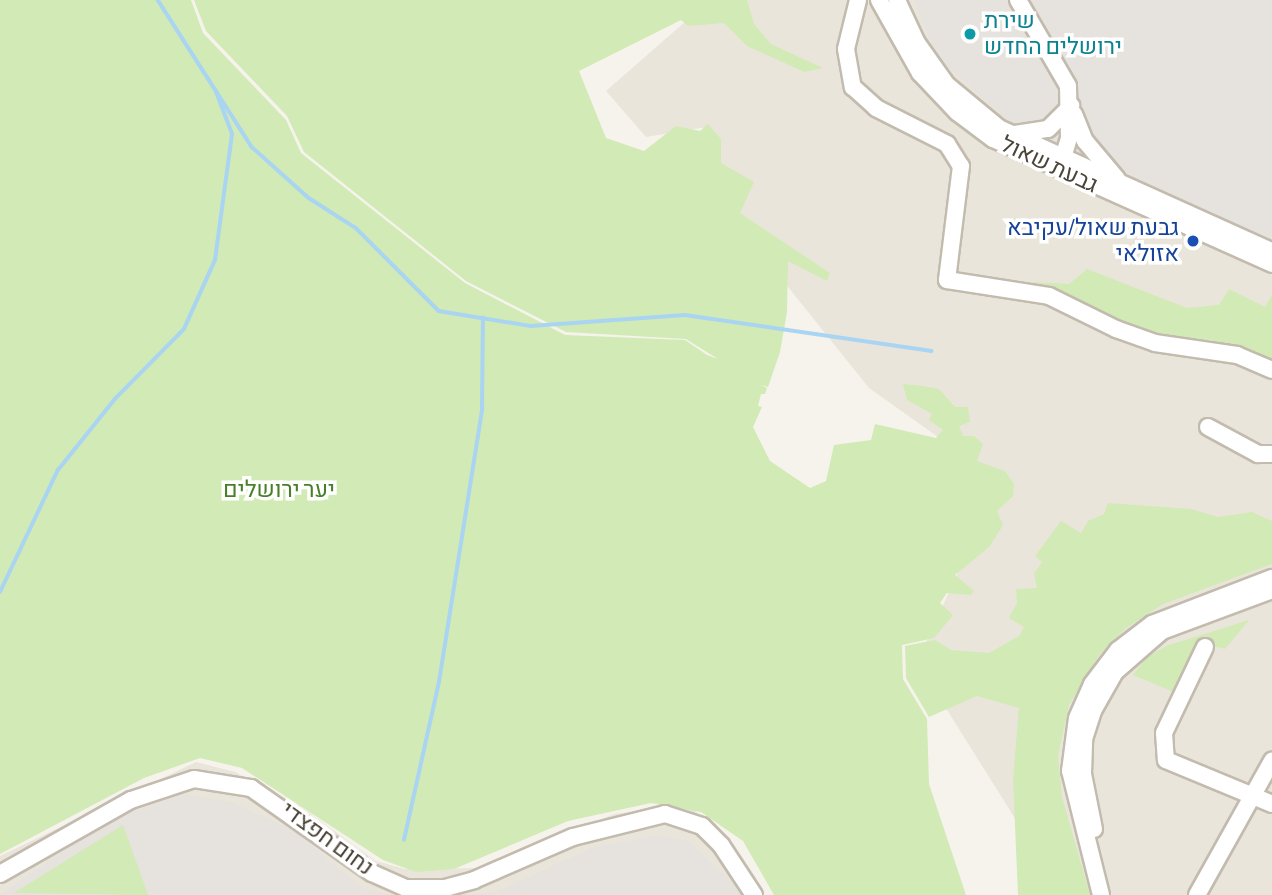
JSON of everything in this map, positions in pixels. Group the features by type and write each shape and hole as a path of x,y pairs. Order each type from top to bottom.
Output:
{"street":[{"path":"858,0 846,49 853,87 876,108 947,144 959,159 962,178 947,280 1049,296 1115,329 1155,343 1237,355 1272,370"},
{"name":"גבעת שאול","path":"879,0 920,73 957,112 993,139 1124,186 1272,251"},
{"name":"גבעת שאול","path":"897,0 918,43 947,85 982,117 1061,164 1272,264"},
{"path":"1018,0 1064,72 1071,106 1085,141 1124,186"},
{"path":"1061,164 1071,106"},
{"path":"1009,133 1025,135 1048,129 1071,106"},
{"path":"1208,427 1258,454 1272,454"},
{"path":"1101,895 1070,771 1077,718 1092,684 1118,650 1152,624 1272,578"},
{"path":"1112,895 1083,774 1088,723 1102,691 1129,656 1162,631 1272,590"},
{"path":"1205,647 1164,733 1166,760 1272,804"},
{"path":"1197,895 1272,761"},
{"name":"נחום חפצדי","path":"0,873 131,800 194,779 251,788 372,873 406,888 445,888 474,880 573,837 665,814 702,826 721,845 754,895"}],"shaded area":[{"path":"710,0 1272,0 1272,895 1063,895 917,662 1000,481 869,388 720,202 707,127 646,137 606,91"},
{"path":"914,0 1272,0 1272,239 1047,146 1001,115 936,56"},
{"path":"196,762 235,772 300,806 376,861 405,869 482,868 614,814 691,805 762,895 0,895 0,856"},
{"path":"182,794 232,802 295,831 362,888 392,895 0,895 106,821"},
{"path":"659,835 689,842 746,895 456,895 496,892 592,848"}],"green space":[{"name":"יער ירושלים","path":"0,0 191,0 203,33 286,120 301,153 465,283 565,335 685,340 718,359 686,339 566,332 466,281 304,152 287,116 206,31 194,0 747,0 754,24 771,44 823,68 804,72 747,46 724,23 688,26 681,20 579,71 606,138 644,151 676,126 700,131 708,124 721,139 721,163 754,182 740,213 830,273 827,281 788,261 787,312 780,352 768,387 761,385 767,388 765,394 761,394 758,406 762,407 753,427 770,461 810,488 826,481 834,445 871,440 875,424 936,438 943,430 929,420 932,414 907,400 903,384 939,389 955,407 968,407 970,422 959,426 963,436 974,436 983,444 977,461 1005,471 1014,484 1013,496 997,511 1003,525 990,546 955,575 974,591 971,595 947,593 940,603 953,615 934,638 902,645 903,679 927,719 929,784 966,895 774,895 743,841 701,812 651,803 568,821 454,869 416,872 383,860 242,768 200,758 144,778 0,854"},
{"path":"1087,269 1187,308 1219,305 1229,289 1265,307 1272,295 1272,365 1226,350 1210,339 1190,346 1138,331 1031,282 1069,284"},
{"path":"1108,503 1191,509 1218,517 1252,512 1272,521 1272,564 1163,604 1125,629 1100,654 1069,705 1058,756 1062,797 1090,895 1018,895 1013,779 1019,708 977,696 929,717 906,678 905,646 935,640 951,650 989,653 1019,636 1024,627 1009,618 1017,603 1016,589 1037,588 1034,574 1042,562 1035,556 1061,521 1081,533 1088,521 1104,514"},
{"path":"1249,620 1225,649 1200,643 1174,692 1133,675 1146,658 1166,646"},
{"path":"123,825 148,895 14,893"}],"waterway":[{"path":"158,0 252,147 309,198 356,228 439,311 531,326 685,315 931,351"},
{"path":"0,592 58,470 115,399 184,329 215,260 232,134 216,92"},
{"path":"404,840 439,682 482,409 483,318"}],"place":[{"name":"שירת ירושלים החדש","path":"970,34"},
{"name":"גבעת שאול/עקיבא אזולאי","path":"1193,241"}]}
